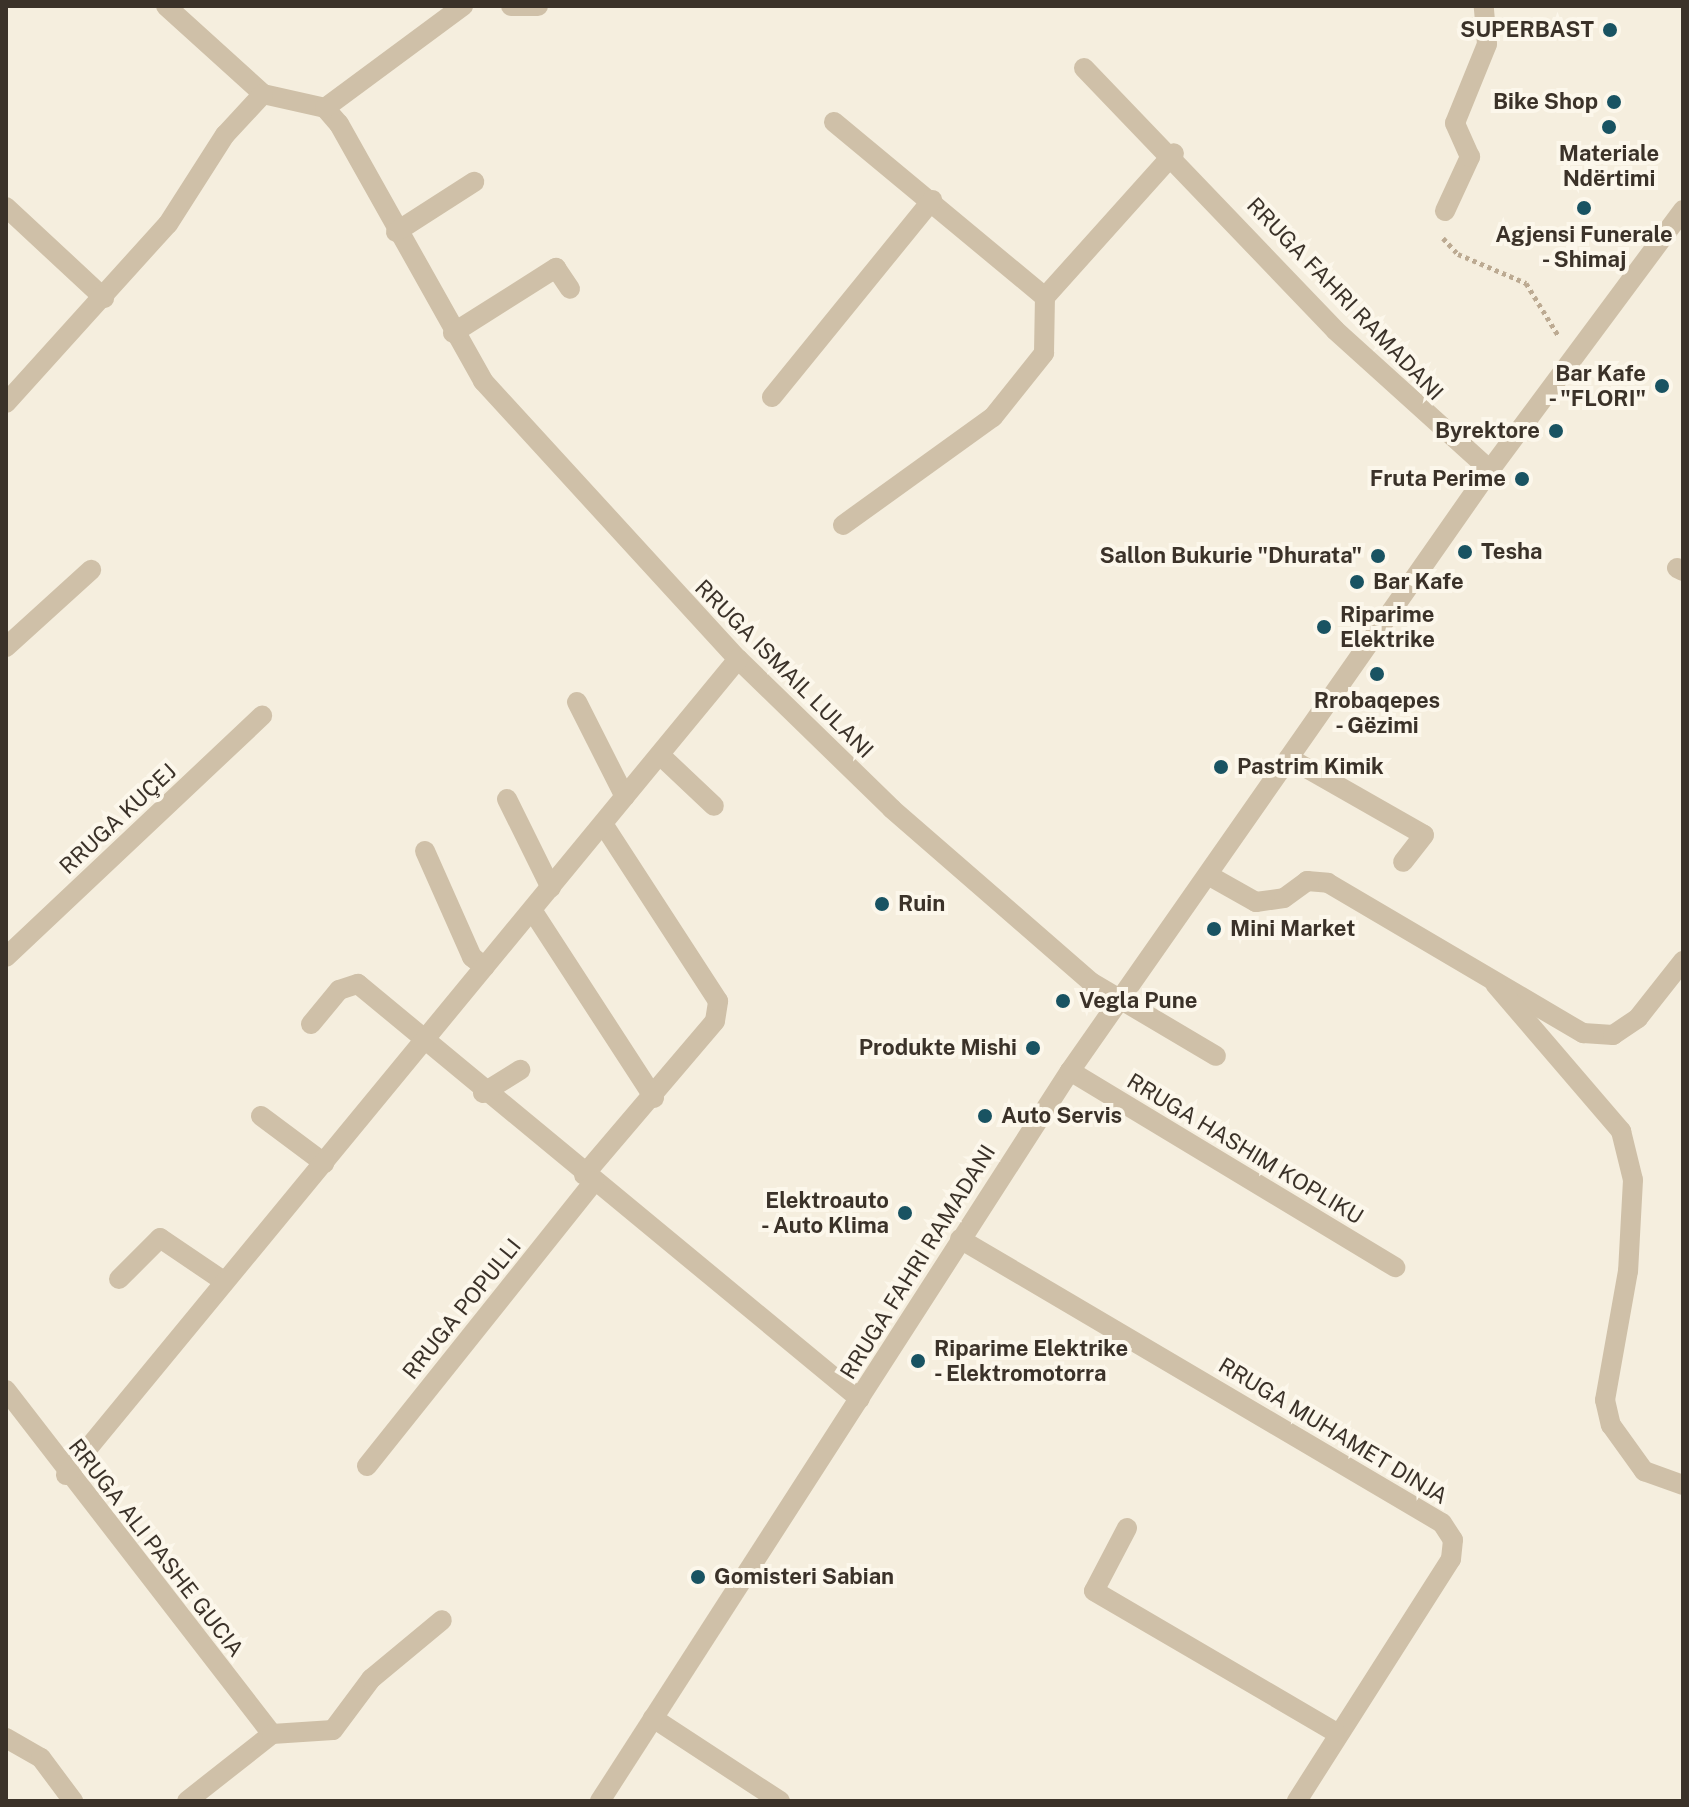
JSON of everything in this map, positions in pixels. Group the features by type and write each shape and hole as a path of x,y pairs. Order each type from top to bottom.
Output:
{"street":[{"path":"166,6 263,94 325,108 463,6"},
{"path":"511,6 538,6"},
{"path":"1445,211 1470,157 1455,123 1487,44 1484,6"},
{"name":"RRUGA FAHRI RAMADANI","path":"1084,68 1174,153 1335,330 1490,470"},
{"path":"7,399 104,298 263,94"},
{"name":"RRUGA ISMAIL LULANI","path":"325,108 453,333 516,425 738,659 892,809 1120,1001 1216,1056"},
{"path":"834,122 932,200 1045,297"},
{"path":"843,525 993,417 1044,353 1045,297 1174,153"},
{"path":"396,232 474,182"},
{"path":"772,397 932,200"},
{"path":"6,207 104,298"},
{"name":"RRUGA FAHRI RAMADANI","path":"600,1801 1070,1071 1490,470 1683,210"},
{"path":"453,333 556,268 570,289"},
{"path":"6,647 91,570"},
{"path":"66,1475 738,659"},
{"path":"577,702 625,797"},
{"name":"RRUGA KUÇEJ","path":"6,957 262,716"},
{"path":"660,755 714,806"},
{"path":"1289,758 1424,835 1403,862"},
{"path":"507,799 551,888"},
{"name":"RRUGA POPULLI","path":"367,1466 589,1178 715,1021 718,1001 603,824"},
{"path":"425,851 472,957 485,967"},
{"path":"1208,875 1256,902 1284,898 1307,881 1328,883 1583,1033 1613,1035 1638,1018 1683,961"},
{"path":"532,910 654,1098"},
{"path":"311,1024 339,990 358,984 483,1093 860,1399"},
{"path":"1495,984 1621,1131 1633,1180 1628,1271 1605,1400 1611,1425 1644,1471 1683,1485"},
{"path":"483,1093 520,1070"},
{"name":"RRUGA HASHIM KOPLIKU","path":"1070,1071 1395,1267"},
{"path":"261,1116 324,1163"},
{"path":"119,1279 160,1238 225,1282"},
{"name":"RRUGA MUHAMET DINJA","path":"960,1239 1442,1523 1453,1540 1451,1559 1335,1732 1297,1801"},
{"name":"RRUGA ALI PASHE GUCIA","path":"6,1390 66,1475 272,1734"},
{"path":"1127,1528 1094,1591 1335,1732"},
{"path":"187,1801 272,1734 333,1730 371,1679 442,1620"},
{"path":"653,1718 780,1801"},
{"path":"6,1738 41,1758 73,1801"}],"path":[{"path":"1445,211 1439,230 1447,245 1526,283 1574,355"}],"place":[{"name":"SUPERBAST","path":"1610,30"},
{"name":"Bike Shop","path":"1614,102"},
{"name":"Materiale Ndërtimi","path":"1609,127"},
{"name":"Agjensi Funerale - Shimaj","path":"1584,208"},
{"name":"Bar Kafe - \"FLORI\"","path":"1662,386"},
{"name":"Byrektore","path":"1556,431"},
{"name":"Fruta Perime","path":"1522,479"},
{"name":"Tesha","path":"1465,552"},
{"name":"Sallon Bukurie \"Dhurata\"","path":"1378,556"},
{"name":"Bar Kafe","path":"1357,582"},
{"name":"Riparime Elektrike","path":"1324,627"},
{"name":"Rrobaqepes - Gëzimi","path":"1377,674"},
{"name":"Pastrim Kimik","path":"1221,767"},
{"name":"Ruin","path":"882,904"},
{"name":"Mini Market","path":"1214,929"},
{"name":"Vegla Pune","path":"1063,1001"},
{"name":"Produkte Mishi","path":"1033,1048"},
{"name":"Auto Servis","path":"985,1116"},
{"name":"Elektroauto - Auto Klima","path":"905,1213"},
{"name":"Riparime Elektrike - Elektromotorra","path":"918,1361"},
{"name":"Gomisteri Sabian","path":"698,1577"}]}
